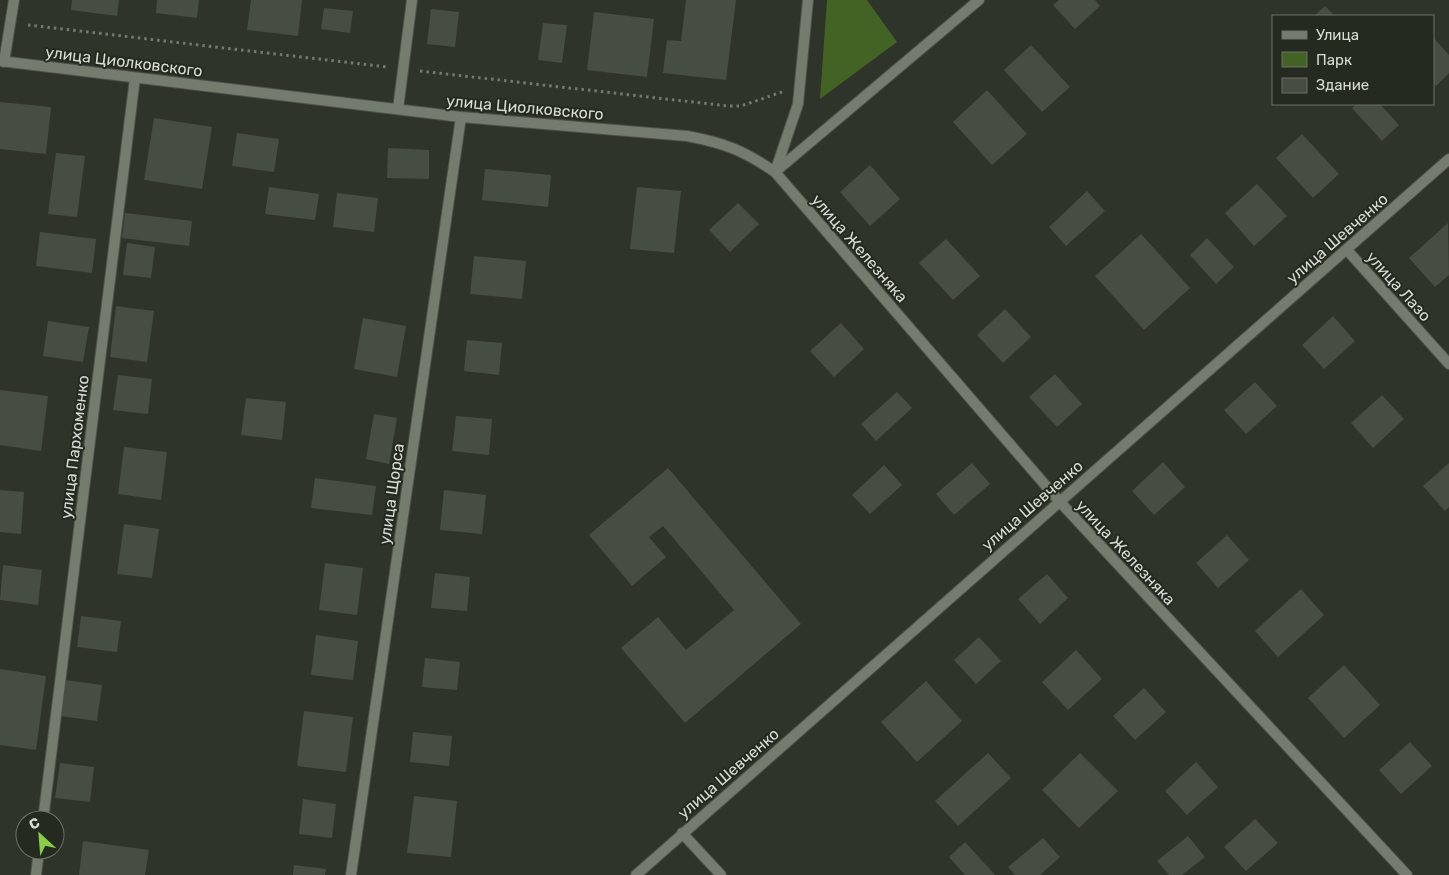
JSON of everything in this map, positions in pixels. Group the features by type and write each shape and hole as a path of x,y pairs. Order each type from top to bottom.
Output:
{"street":[{"path":"2,61 14,0"},
{"path":"398,109 412,0"},
{"path":"775,172 798,104 808,0"},
{"path":"775,172 979,0"},
{"name":"улица Циолковского","path":"2,61 461,117 694,138 716,142 747,153 775,172"},
{"name":"улица Пархоменко","path":"44,810 135,78"},
{"name":"улица Щорса","path":"351,875 461,117"},
{"name":"улица Шевченко","path":"636,875 1449,159"},
{"name":"улица Железняка","path":"775,172 1059,501 1407,875"},
{"name":"улица Лазо","path":"1347,250 1449,364"},
{"path":"682,834 721,875"},
{"path":"36,875 38,860"}],"green space":[{"path":"827,0 867,0 897,42 820,99"}],"building":[{"path":"72,0 119,0 117,16 71,10"},
{"path":"157,0 199,0 197,18 156,13"},
{"path":"251,0 302,0 298,36 247,30"},
{"path":"686,0 736,0 726,80 663,73 667,40 681,41"},
{"path":"1059,0 1095,0 1100,6 1075,29 1053,5"},
{"path":"1325,6 1334,15 1315,15"},
{"path":"324,8 353,11 350,33 321,29"},
{"path":"431,9 459,12 455,47 427,44"},
{"path":"594,12 654,19 647,77 587,70"},
{"path":"543,23 567,25 562,63 538,60"},
{"path":"1434,38 1449,55 1449,73 1436,86 1434,84"},
{"path":"1031,45 1070,87 1042,112 1004,70"},
{"path":"987,90 1027,134 992,165 953,122"},
{"path":"0,102 51,107 46,154 0,149"},
{"path":"1356,105 1381,105 1399,125 1382,141 1352,108"},
{"path":"154,118 212,127 202,189 144,180"},
{"path":"237,133 279,139 274,172 232,166"},
{"path":"1302,134 1339,174 1313,198 1276,158"},
{"path":"388,148 429,150 429,179 387,178"},
{"path":"56,153 85,156 77,217 48,214"},
{"path":"870,165 900,199 870,226 840,192"},
{"path":"485,169 551,175 548,207 482,200"},
{"path":"1257,184 1287,216 1254,246 1225,213"},
{"path":"269,187 319,194 315,220 265,214"},
{"path":"637,187 681,191 674,253 630,249"},
{"path":"1087,191 1105,211 1066,246 1049,227"},
{"path":"337,193 378,198 374,232 333,227"},
{"path":"738,203 759,224 730,252 709,230"},
{"path":"125,213 192,221 189,246 122,238"},
{"path":"1448,223 1449,275 1435,287 1409,258"},
{"path":"40,232 96,239 92,273 36,266"},
{"path":"1141,234 1190,288 1144,330 1095,276"},
{"path":"1207,238 1234,267 1216,284 1190,255"},
{"path":"946,239 980,276 953,300 919,263"},
{"path":"127,243 155,247 151,278 123,275"},
{"path":"474,256 526,261 522,299 470,294"},
{"path":"116,306 154,311 147,362 110,357"},
{"path":"1005,309 1031,337 1003,363 977,335"},
{"path":"1333,316 1355,341 1324,369 1302,345"},
{"path":"363,318 406,326 397,377 354,369"},
{"path":"48,321 89,327 83,362 43,356"},
{"path":"841,323 864,349 834,377 810,351"},
{"path":"467,340 502,343 499,375 464,371"},
{"path":"1055,374 1082,404 1057,427 1029,397"},
{"path":"118,375 152,379 148,414 113,410"},
{"path":"1255,382 1277,406 1246,434 1224,410"},
{"path":"0,390 48,396 41,451 0,445"},
{"path":"897,392 912,408 876,441 861,424"},
{"path":"1382,395 1404,419 1373,448 1351,423"},
{"path":"246,398 286,402 282,440 241,435"},
{"path":"374,414 397,418 389,464 366,459"},
{"path":"456,416 492,419 489,455 452,451"},
{"path":"124,447 167,452 161,500 118,494"},
{"path":"1163,462 1185,487 1154,515 1132,491"},
{"path":"972,463 990,484 954,515 936,494"},
{"path":"1449,463 1449,507 1445,511 1423,486"},
{"path":"884,465 902,485 870,514 852,495"},
{"path":"668,468 801,624 685,723 621,648 658,617 686,650 734,610 663,526 649,537 666,557 632,586 589,535"},
{"path":"315,478 376,486 372,515 311,508"},
{"path":"0,490 24,492 21,534 0,532"},
{"path":"444,490 486,495 482,534 440,530"},
{"path":"124,524 159,529 152,578 117,574"},
{"path":"1227,535 1249,560 1218,588 1196,563"},
{"path":"325,563 363,568 357,615 319,610"},
{"path":"3,565 42,570 38,605 0,600"},
{"path":"435,573 470,577 467,611 431,608"},
{"path":"1047,574 1068,598 1040,624 1018,599"},
{"path":"1301,589 1324,615 1278,657 1255,631"},
{"path":"81,616 121,621 117,652 77,647"},
{"path":"316,635 358,641 353,680 311,675"},
{"path":"979,637 1001,661 976,684 954,660"},
{"path":"1076,650 1102,679 1068,710 1042,682"},
{"path":"425,658 460,662 457,690 422,687"},
{"path":"1344,665 1380,705 1344,738 1308,698"},
{"path":"0,669 46,676 36,750 0,745"},
{"path":"65,680 102,685 97,721 60,716"},
{"path":"926,681 962,721 917,762 881,722"},
{"path":"1144,688 1166,712 1135,740 1113,716"},
{"path":"304,711 353,717 346,772 297,766"},
{"path":"413,732 452,736 449,766 410,762"},
{"path":"1410,742 1432,766 1401,794 1379,770"},
{"path":"988,753 1011,778 958,826 935,801"},
{"path":"1080,753 1118,791 1079,828 1042,790"},
{"path":"1196,762 1218,787 1187,815 1165,791"},
{"path":"60,763 94,767 90,802 55,798"},
{"path":"414,796 457,801 451,857 407,853"},
{"path":"303,799 336,804 332,838 299,834"},
{"path":"1255,819 1278,843 1246,871 1224,847"},
{"path":"1188,836 1205,857 1182,875 1169,875 1157,861"},
{"path":"1043,838 1060,857 1040,875 1015,875 1008,867"},
{"path":"83,841 149,850 145,875 79,875"},
{"path":"965,842 995,875 965,875 949,857"},
{"path":"294,865 326,869 325,875 293,875"}]}
